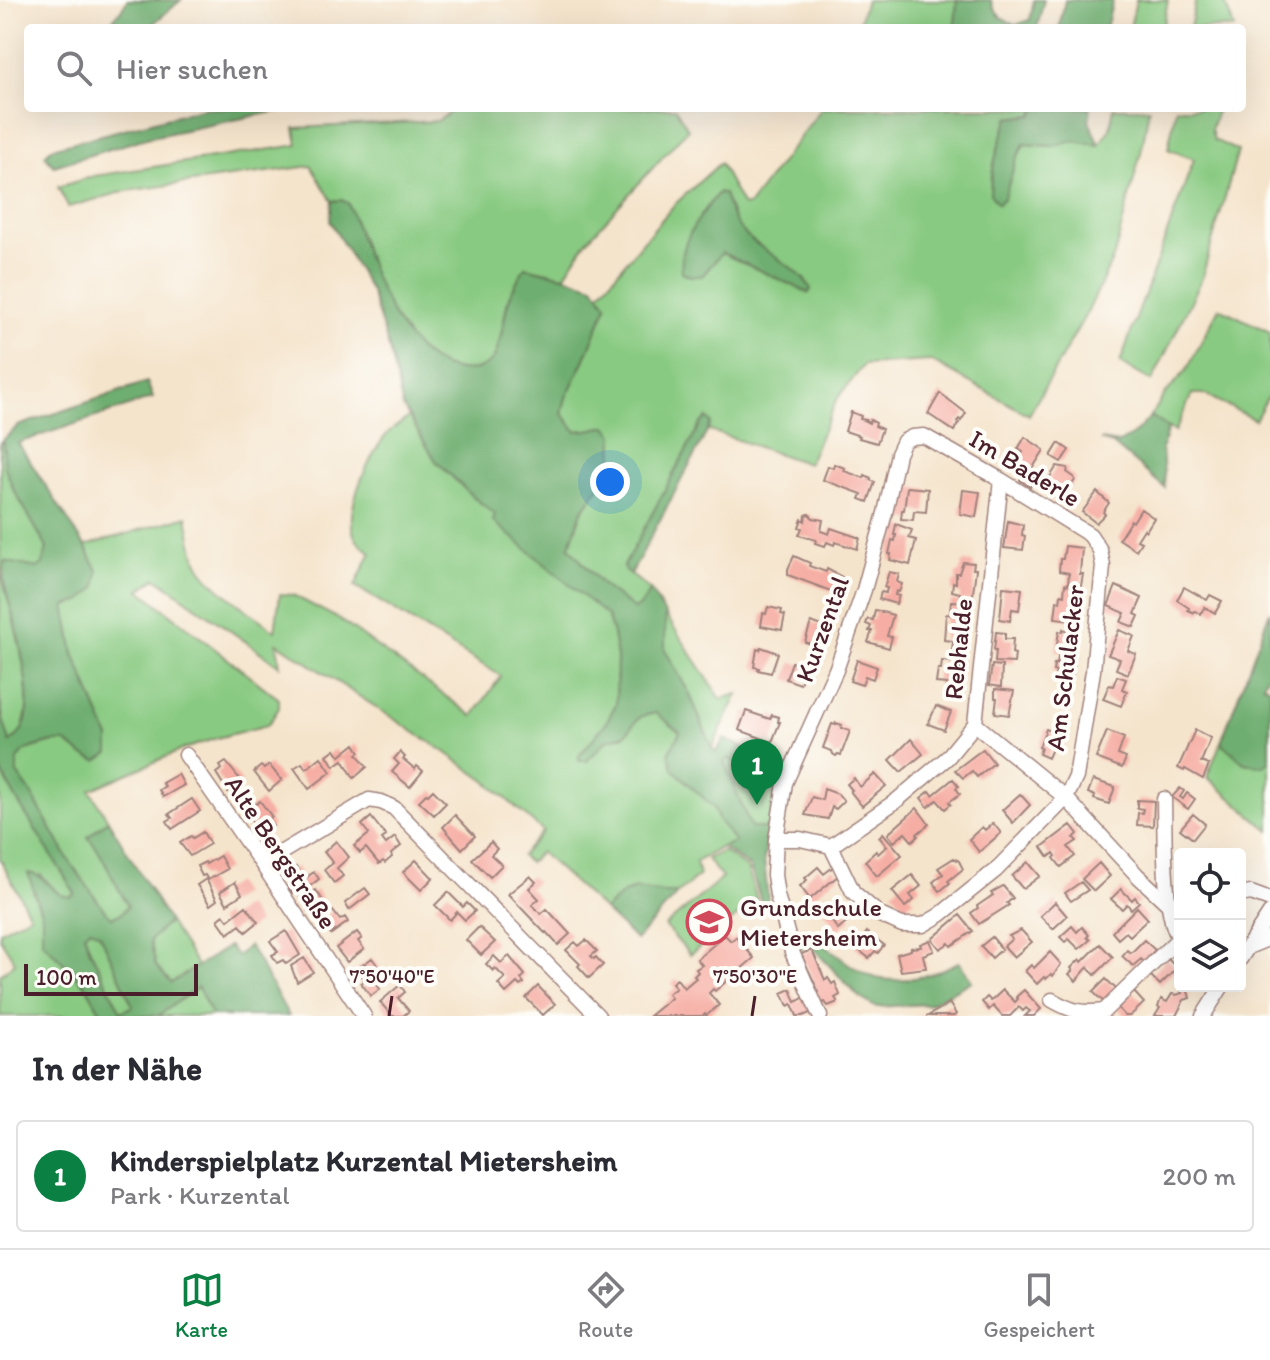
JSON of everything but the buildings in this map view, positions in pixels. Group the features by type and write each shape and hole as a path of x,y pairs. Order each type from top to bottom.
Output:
{"street":[{"name":"Im Baderle","path":"912,437 924,436 1090,535 1102,556"},
{"name":"Kurzental","path":"820,1016 792,952 777,895 774,875 776,839 785,783 836,670 864,590 898,454 904,441 912,437"},
{"name":"Rebhalde","path":"831,846 896,801 947,758 975,724 1001,480"},
{"name":"Am Schulacker","path":"831,846 853,892 880,915 902,925 923,925 996,870 1066,798 1076,777 1093,671 1102,556"},
{"path":"975,724 1066,798 1168,904"},
{"name":"Alte Bergstraße","path":"186,755 364,1016"},
{"path":"1164,799 1168,904 1174,929"},
{"path":"262,864 369,800 381,802 394,808 598,1016"},
{"path":"776,839 800,839 831,846"},
{"path":"1246,894 1270,900"},
{"path":"1246,950 1270,913"},
{"path":"1246,952 1270,938"},
{"path":"1052,1000 1068,1010 1089,1013 1104,1011 1174,943"},
{"path":"1203,1016 1218,992"}],"green space":[{"path":"127,0 181,0 153,24 109,24"},
{"path":"866,0 957,0 955,24 858,24"},
{"path":"957,0 991,0 1000,16 1014,24 955,24"},
{"path":"1034,0 1044,0 1038,24 1019,24 1030,20"},
{"path":"1065,0 1113,0 1107,24 1060,24"},
{"path":"1136,0 1168,0 1164,24 1131,24"},
{"path":"1196,0 1224,0 1233,24 1191,24"},
{"path":"189,112 273,112 146,138 54,166 45,155 52,148"},
{"path":"451,112 677,112 688,129 586,242 564,276 525,267 508,300 493,359 473,370 459,370 436,362 417,347 400,327 374,276 348,203 332,201 311,166 126,191 68,207 58,187 94,176 298,145 295,128 437,121"},
{"path":"819,112 1035,112 1033,115 1009,118 1005,127 994,165 990,194 1004,198 1024,144 1053,146 1073,141 1099,145 1110,128 1113,112 1148,112 1114,256 1090,307 1029,415 931,361 864,365 837,399 808,464 708,430 711,423 707,418 701,423 623,568 651,591 634,610 602,585 569,547 582,511 613,467 607,426 576,431 562,413 566,397 607,305 599,294 674,205 720,163 742,205 748,206","holes":["724,194 734,222 746,236 803,278 809,285 809,293 722,253"]},
{"path":"1035,112 1090,112 1089,120 1099,145 1073,141 1053,146 1024,144 1004,198 998,204 990,194 991,184 996,155 1009,118 1033,115"},
{"path":"1175,112 1217,112 1211,129 1214,140 1238,151 1201,281 1152,381 1120,363 1194,159 1168,149"},
{"path":"719,192 724,194 732,216 744,233 794,270 811,289 809,293 722,253 702,276 682,272 687,239"},
{"path":"332,201 348,203 375,276 401,327 417,348 437,363 468,371 482,367 493,359 510,296 525,267 594,286 607,305 566,397 562,413 576,431 607,426 614,435 613,467 582,511 569,547 602,585 634,609 651,591 665,614 665,650 690,695 712,748 716,752 724,739 782,763 776,783 766,781 729,758 724,762 751,828 769,828 764,859 768,899 762,904 750,867 722,847 735,842 714,808 673,769 669,753 680,732 656,713 642,716 625,735 607,740 587,761 579,761 579,756 606,723 616,704 617,657 607,616 493,521 495,514 436,461 403,407 371,292 330,221"},
{"path":"1219,308 1270,332 1270,393 1255,420 1204,394 1192,394 1175,431 1151,416 1165,394 1186,371"},
{"path":"147,382 153,398 18,443 98,571 96,588 81,601 65,606 74,654 109,738 109,753 97,761 82,755 66,742 53,742 26,750 17,759 17,773 68,859 112,917 121,914 128,906 88,837 108,820 169,922 150,940 156,966 171,983 229,946 237,956 249,945 289,1016 212,1016 198,987 158,1016 103,1016 86,986 42,941 42,915 28,873 41,878 63,896 71,897 75,893 0,769 0,701 10,742 24,726 28,702 20,644 4,584 4,561 37,568 43,564 47,548 13,488 5,467 3,440 18,426","holes":["91,929 100,934 133,1006 121,1012 84,934"]},
{"path":"410,416 436,461 607,616 617,657 616,704 606,723 579,756 587,761 607,740 625,735 642,716 656,713 680,732 670,753 714,808 718,819 736,842 696,862 699,876 678,893 635,889 624,893 604,910 540,852 529,863 521,856 543,831 487,782 277,643 280,666 156,578 140,590 279,699 279,708 268,725 184,749 90,790 108,820 88,837 128,906 121,914 112,917 68,859 17,773 16,764 26,750 53,742 66,742 82,755 109,738 74,654 65,605 98,571 85,546 187,516 194,552 202,570 226,594 275,631 280,594 293,595 339,619 473,716 501,676 355,586 371,552 354,535 352,524 356,495 375,451 390,431"},
{"path":"1151,416 1168,428 1162,448 1165,488 1113,444 1100,440 1119,443 1133,435"},
{"path":"707,418 711,423 708,430 631,574 623,568 701,423"},
{"path":"3,440 5,467 13,488 47,548 43,565 37,568 0,570 0,442"},
{"path":"0,570 27,687 21,730 10,743 0,701"},
{"path":"1270,611 1270,671 1263,684 1270,688 1270,760 1264,766 1244,763 1221,742"},
{"path":"665,614 721,699 738,694 712,748 690,695 665,650"},
{"path":"1221,742 1244,763 1264,766 1270,760 1270,831 1207,777"},
{"path":"729,758 766,781 776,783 769,828 751,828 723,762"},
{"path":"0,769 75,893 71,897 61,896 41,875 33,891 42,915 42,941 86,986 103,1016 0,1016 0,975 15,962 0,938 0,931 30,915 0,859"},
{"path":"723,851 747,868 757,900 690,955 665,926 722,878 707,859"},
{"path":"636,889 678,893 636,940 604,910 624,893"},
{"path":"169,922 198,967 171,983 156,966 150,940"},
{"path":"805,928 841,958 873,977 912,979 959,962 972,981 930,1004 875,1007 859,997 810,945 797,951 792,932"},
{"path":"91,929 100,934 133,1006 121,1013 90,950 84,933"},
{"path":"198,987 212,1016 158,1016 159,1014"}],"place":[{"name":"Kinderspielplatz Kurzental Mietersheim","path":"757,805"},
{"name":"Grundschule Mietersheim","path":"709,922"}]}
